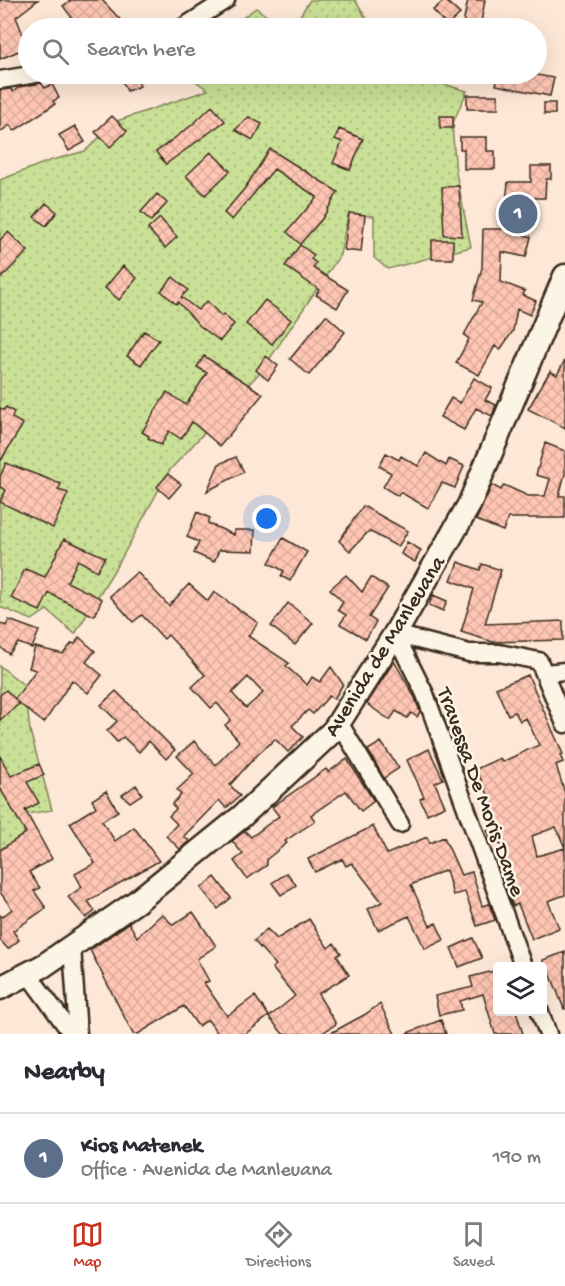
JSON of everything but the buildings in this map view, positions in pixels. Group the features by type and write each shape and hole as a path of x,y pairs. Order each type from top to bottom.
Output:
{"street":[{"path":"192,18 206,5 226,0"},
{"path":"0,80 18,77"},
{"name":"Avenida de Manleuana","path":"0,988 72,947 136,902 241,817 334,730 395,634 470,505 565,276"},
{"path":"395,634 469,653 500,653 539,661 565,724"},
{"name":"Travessa De Moris Dame","path":"395,634 425,694 522,962"},
{"path":"545,673 565,671"},
{"path":"338,721 400,824"},
{"path":"72,947 78,1034"},
{"path":"28,974 72,1034"},
{"path":"542,1016 548,1034"}],"green space":[{"path":"310,0 355,0 367,18 298,18"},
{"path":"256,8 270,18 242,18"},
{"path":"200,84 443,84 467,91 452,125 456,173 471,247 388,269 374,258 374,216 348,215 340,255 262,370 169,471 121,559 75,634 47,610 32,620 0,607 0,180 49,161 85,151 117,121 208,90"},
{"path":"0,666 25,686 30,731 52,810 21,815 27,850 0,870"}],"place":[{"name":"Kios Matenek","path":"518,214"}]}
